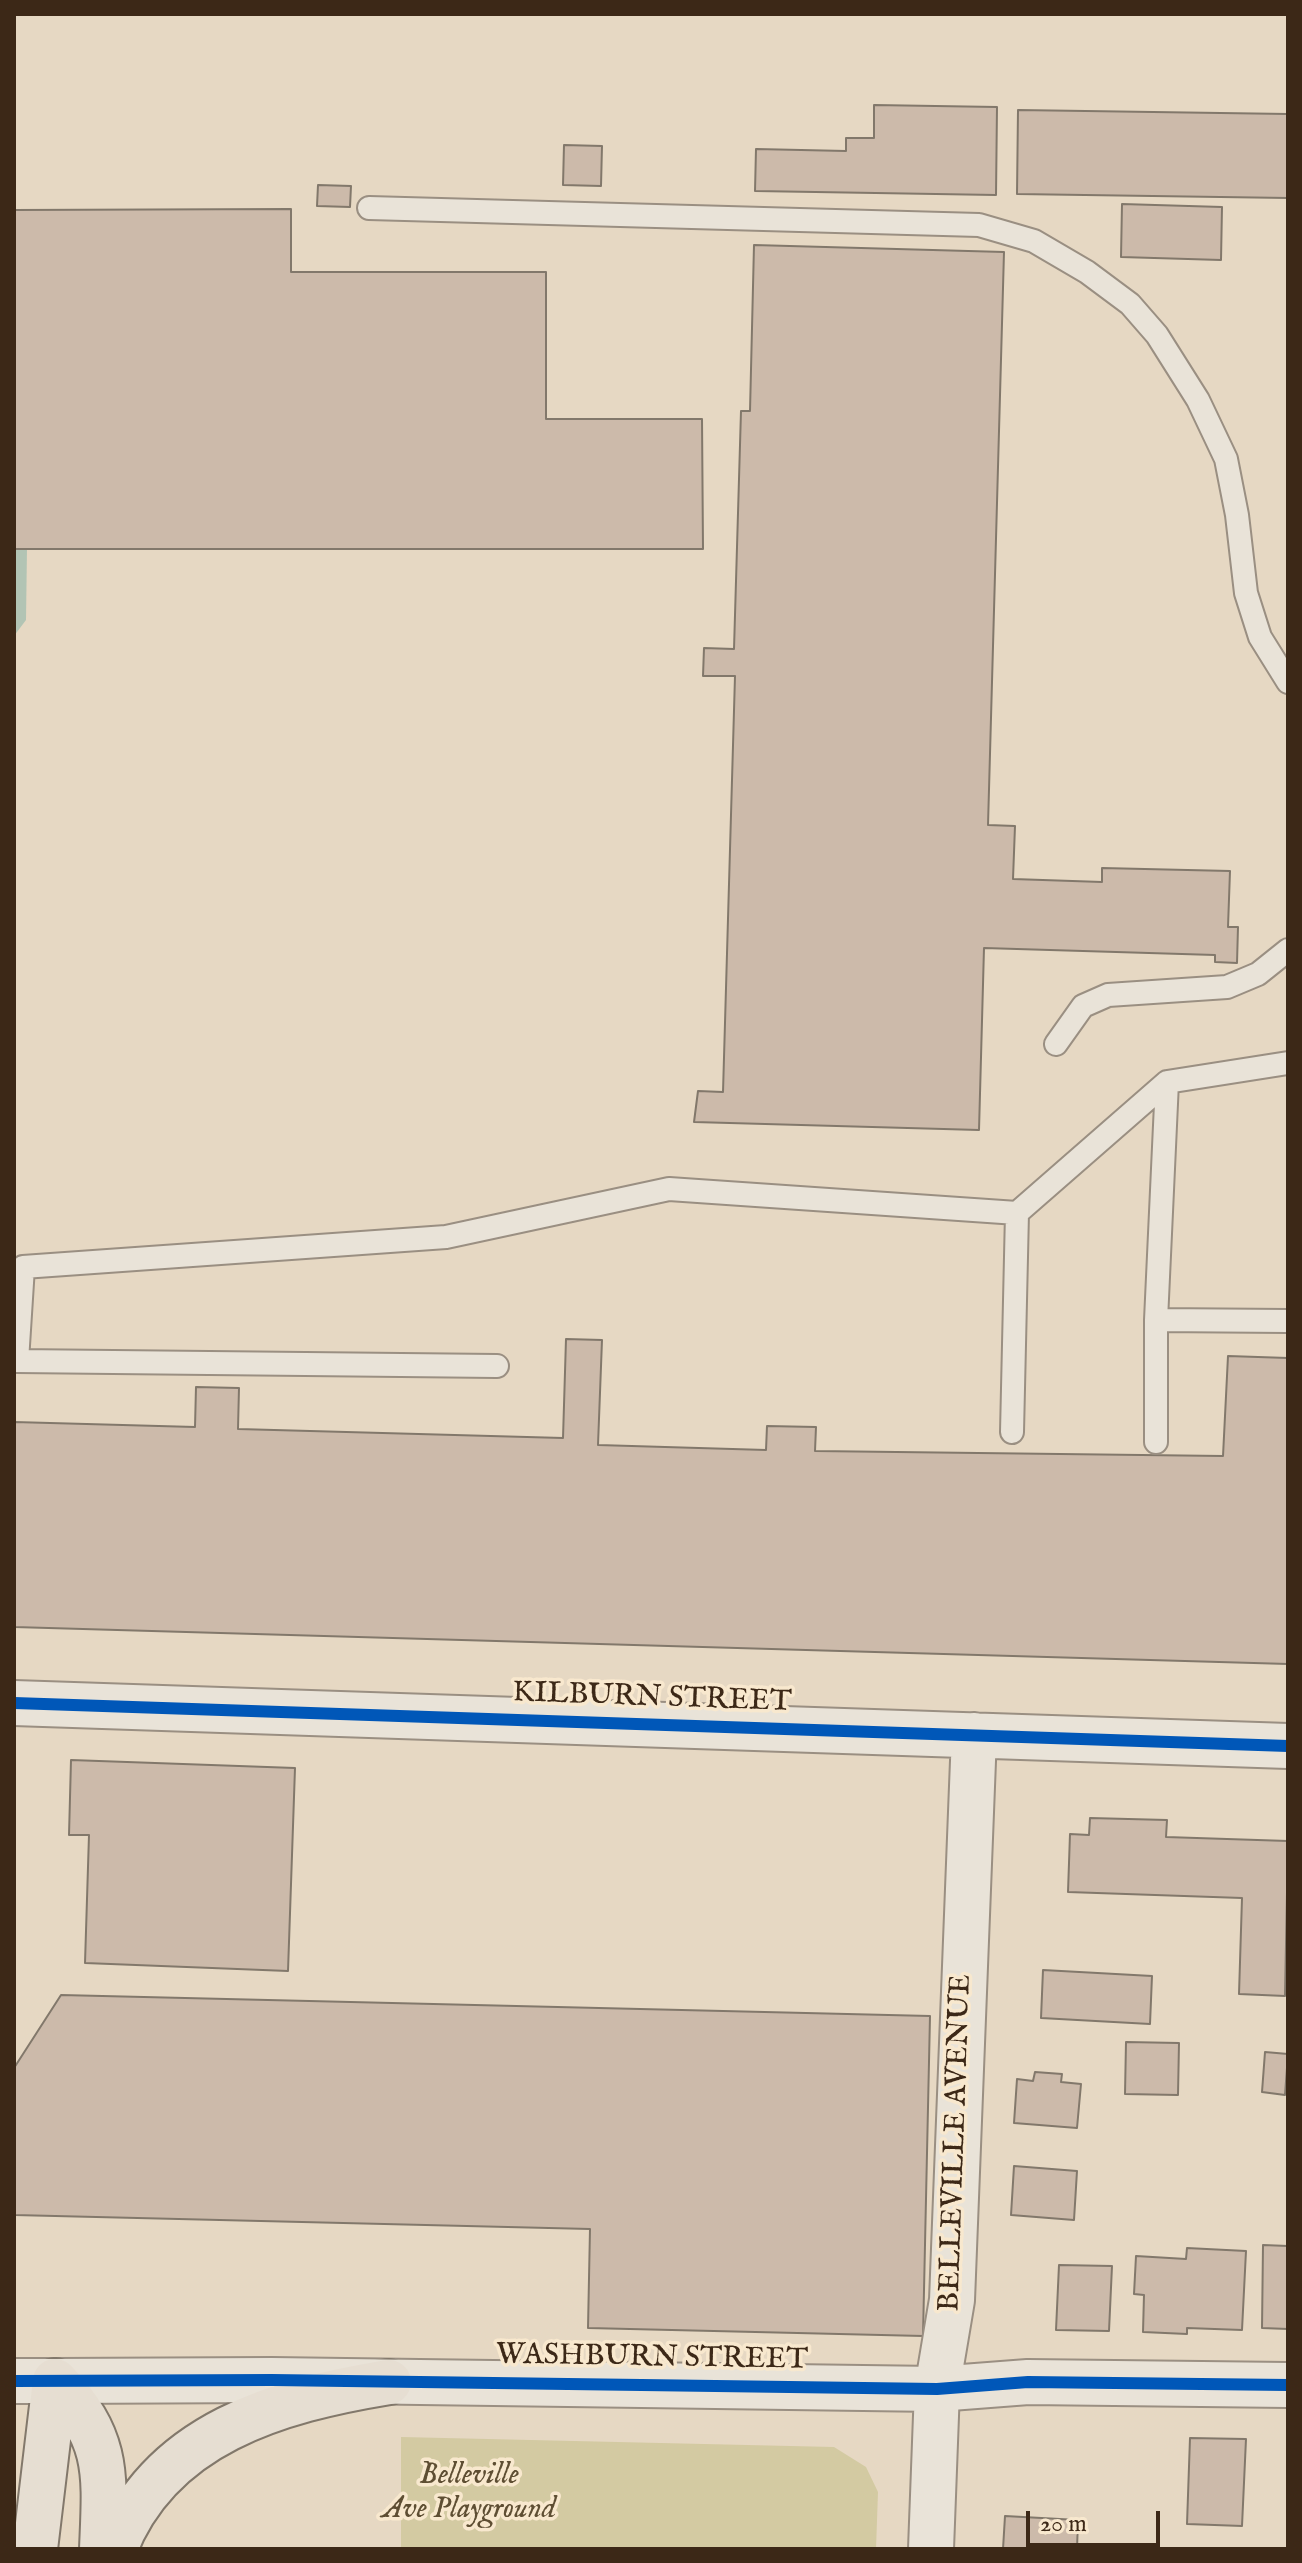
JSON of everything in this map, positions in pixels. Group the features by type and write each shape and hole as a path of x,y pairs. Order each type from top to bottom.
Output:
{"highway":[{"path":"35,2381 35,2549"},
{"path":"35,2381 79,2408 96,2438 104,2487 102,2549"},
{"path":"115,2549 132,2512 146,2494 181,2458 211,2438 246,2420 304,2398 389,2382"}],"street":[{"name":"KILBURN STREET","path":"14,1703 1288,1746"},
{"name":"BELLEVILLE AVENUE","path":"931,2549 937,2389 952,2300 974,1735"},
{"name":"WASHBURN STREET","path":"35,2381 937,2389 1028,2382 1288,2385"}],"lane":[{"path":"369,208 979,225 1034,241 1087,272 1130,304 1157,335 1198,400 1226,459 1237,515 1246,593 1260,637 1288,682"},
{"path":"1056,1044 1083,1006 1108,995 1227,987 1258,974 1288,950"},
{"path":"497,1366 16,1361 19,1263 446,1237 669,1189 1017,1213 1167,1082 1288,1063"},
{"path":"1156,1442 1156,1320 1167,1082"},
{"path":"1012,1432 1017,1213"},
{"path":"1156,1320 1288,1321"}],"green space":[{"name":"Belleville Ave Playground","path":"401,2437 834,2447 866,2467 878,2492 876,2549 401,2549"}],"shaded area":[{"path":"14,549 27,549 26,620 14,636"}],"building":[{"path":"874,105 997,107 996,195 755,191 756,149 846,151 846,138 874,138"},
{"path":"1018,110 1288,114 1288,198 1017,194"},
{"path":"564,145 602,146 601,186 563,185"},
{"path":"318,185 351,186 350,207 317,206"},
{"path":"1122,204 1222,207 1221,260 1121,257"},
{"path":"291,209 291,272 546,272 546,419 702,419 703,549 14,549 14,210"},
{"path":"754,245 1004,252 988,825 1015,826 1013,879 1102,882 1102,868 1230,871 1228,927 1238,927 1237,963 1215,962 1215,955 984,948 979,1130 694,1122 698,1091 723,1092 735,676 703,676 704,648 734,649 741,411 750,411"},
{"path":"566,1339 602,1340 598,1445 766,1450 767,1426 816,1427 815,1451 1223,1456 1228,1356 1288,1358 1288,1664 14,1627 14,1422 195,1427 196,1387 239,1388 238,1429 563,1438"},
{"path":"71,1760 295,1768 288,1971 85,1963 89,1835 69,1835"},
{"path":"1090,1818 1167,1820 1166,1837 1288,1841 1285,1996 1239,1994 1242,1898 1068,1892 1070,1834 1089,1835"},
{"path":"1043,1970 1152,1976 1150,2024 1041,2018"},
{"path":"61,1995 930,2016 923,2336 588,2328 590,2229 14,2215 14,2068"},
{"path":"1126,2042 1179,2043 1178,2095 1125,2094"},
{"path":"1265,2052 1288,2054 1285,2095 1262,2092"},
{"path":"1035,2072 1062,2074 1061,2082 1081,2084 1077,2128 1014,2123 1017,2079 1033,2081"},
{"path":"1014,2166 1077,2171 1074,2220 1011,2215"},
{"path":"1263,2245 1288,2246 1288,2329 1262,2328"},
{"path":"1187,2248 1246,2251 1242,2330 1187,2328 1187,2334 1143,2332 1144,2295 1134,2294 1136,2256 1186,2259"},
{"path":"1059,2265 1112,2266 1109,2331 1056,2330"},
{"path":"1190,2438 1246,2439 1242,2526 1187,2524"},
{"path":"1005,2516 1078,2520 1077,2549 1003,2549"}],"cycle path":[{"path":"14,1703 1288,1746"},
{"path":"14,2381 272,2380 937,2389 1028,2382 1288,2385"}]}
